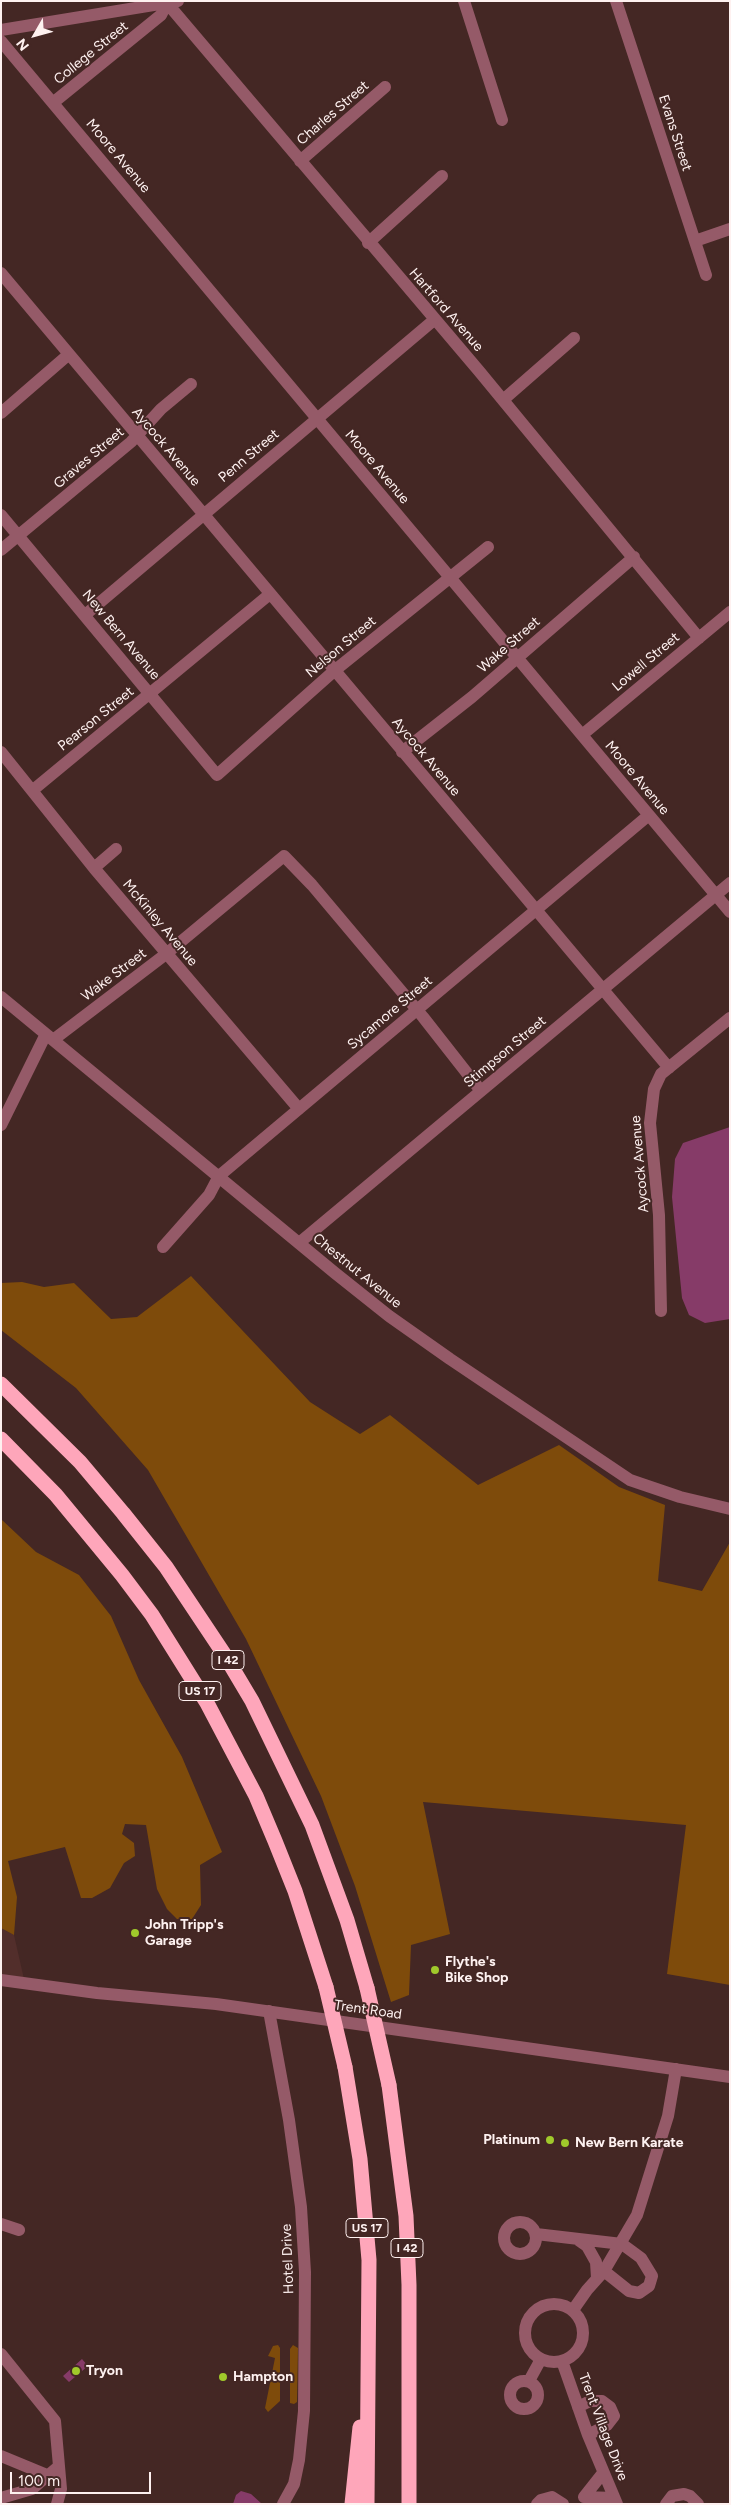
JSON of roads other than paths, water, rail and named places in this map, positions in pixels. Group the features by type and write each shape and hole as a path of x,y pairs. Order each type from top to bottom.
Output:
{"highway":[{"name":"I 42","path":"1,1384 80,1462 124,1513 166,1567 224,1654 274,1745 312,1826 348,1920 367,1988 389,2084 406,2216 411,2414 409,2504"},
{"name":"US 17","path":"1,1439 56,1495 122,1575 152,1615 207,1703 244,1773 276,1841 295,1891 326,1987 345,2067 359,2150 365,2210 370,2314 366,2388"},
{"path":"352,2504 366,2388"},
{"path":"366,2388 367,2504"},
{"path":"411,2414 418,2504"}],"street":[{"path":"464,1 502,120"},
{"name":"Evans Street","path":"616,1 706,275"},
{"path":"1,30 172,2"},
{"name":"College Street","path":"54,102 161,15 172,2"},
{"name":"Hartford Avenue","path":"172,2 300,161 503,400 699,638"},
{"name":"Moore Avenue","path":"1,41 730,912"},
{"name":"Charles Street","path":"300,161 385,88"},
{"path":"368,242 442,176"},
{"path":"694,240 730,229"},
{"name":"Aycock Avenue","path":"2,276 669,1068 661,1074 654,1089 650,1123 659,1215 661,1311"},
{"name":"Penn Street","path":"85,615 434,320"},
{"path":"503,400 574,338"},
{"path":"1,413 68,355"},
{"name":"Graves Street","path":"1,550 137,436 161,410 191,384"},
{"name":"New Bern Avenue","path":"1,515 151,693 217,775"},
{"name":"Nelson Street","path":"217,775 334,671 488,547"},
{"name":"Wake Street","path":"402,752 472,697 634,558"},
{"name":"Pearson Street","path":"33,790 270,594"},
{"name":"Lowell Street","path":"582,735 730,612"},
{"name":"McKinley Avenue","path":"1,752 94,868 299,1109"},
{"name":"Sycamore Street","path":"164,1247 209,1195 219,1176 648,815"},
{"path":"94,868 116,849"},
{"name":"Wake Street","path":"1,1125 50,1037 166,954 284,856 312,885 417,1010"},
{"name":"Stimpson Street","path":"299,1243 730,883"},
{"name":"Chestnut Avenue","path":"1,997 389,1316 620,1475 650,1488 730,1509"},
{"path":"417,1010 481,1091"},
{"path":"669,1068 730,1018"},
{"name":"Trent Road","path":"1,1980 269,2011 730,2077"},
{"name":"Hotel Drive","path":"269,2011 289,2120 301,2207 305,2272 304,2411 299,2460 294,2484 283,2504"},
{"path":"529,2381 540,2359 527,2345 525,2325 529,2316 544,2304 564,2305 573,2310 601,2275 622,2244 637,2215 649,2182 668,2116 676,2069"},
{"path":"1,2224 19,2230"},
{"path":"536,2234 622,2244 641,2258 652,2276 650,2286 638,2292 629,2291 601,2275 596,2262 586,2246 577,2239"},
{"name":"Trent Village Drive","path":"540,2359 555,2362 562,2361 577,2351 583,2334 578,2317 573,2310"},
{"path":"1,2354 55,2421 61,2489 57,2504"},
{"name":"Trent Village Drive","path":"562,2361 588,2435 616,2501"},
{"path":"578,2407 590,2402 602,2401 610,2407 614,2416 607,2424 588,2435"},
{"path":"1,2456 47,2475"},
{"path":"1,2498 32,2489 58,2467"},
{"path":"570,2504 584,2497 603,2473"},
{"path":"666,2504 672,2496 684,2494 690,2496 698,2504"},
{"path":"537,2504 541,2500 552,2497 563,2504"},
{"path":"584,2497 616,2501"}],"place":[{"name":"John Tripp's Garage","path":"135,1933"},
{"name":"Flythe's Bike Shop","path":"435,1970"},
{"name":"Platinum","path":"550,2140"},
{"name":"New Bern Karate","path":"565,2143"},
{"name":"Tryon","path":"76,2371"},
{"name":"Hampton","path":"223,2377"}]}
